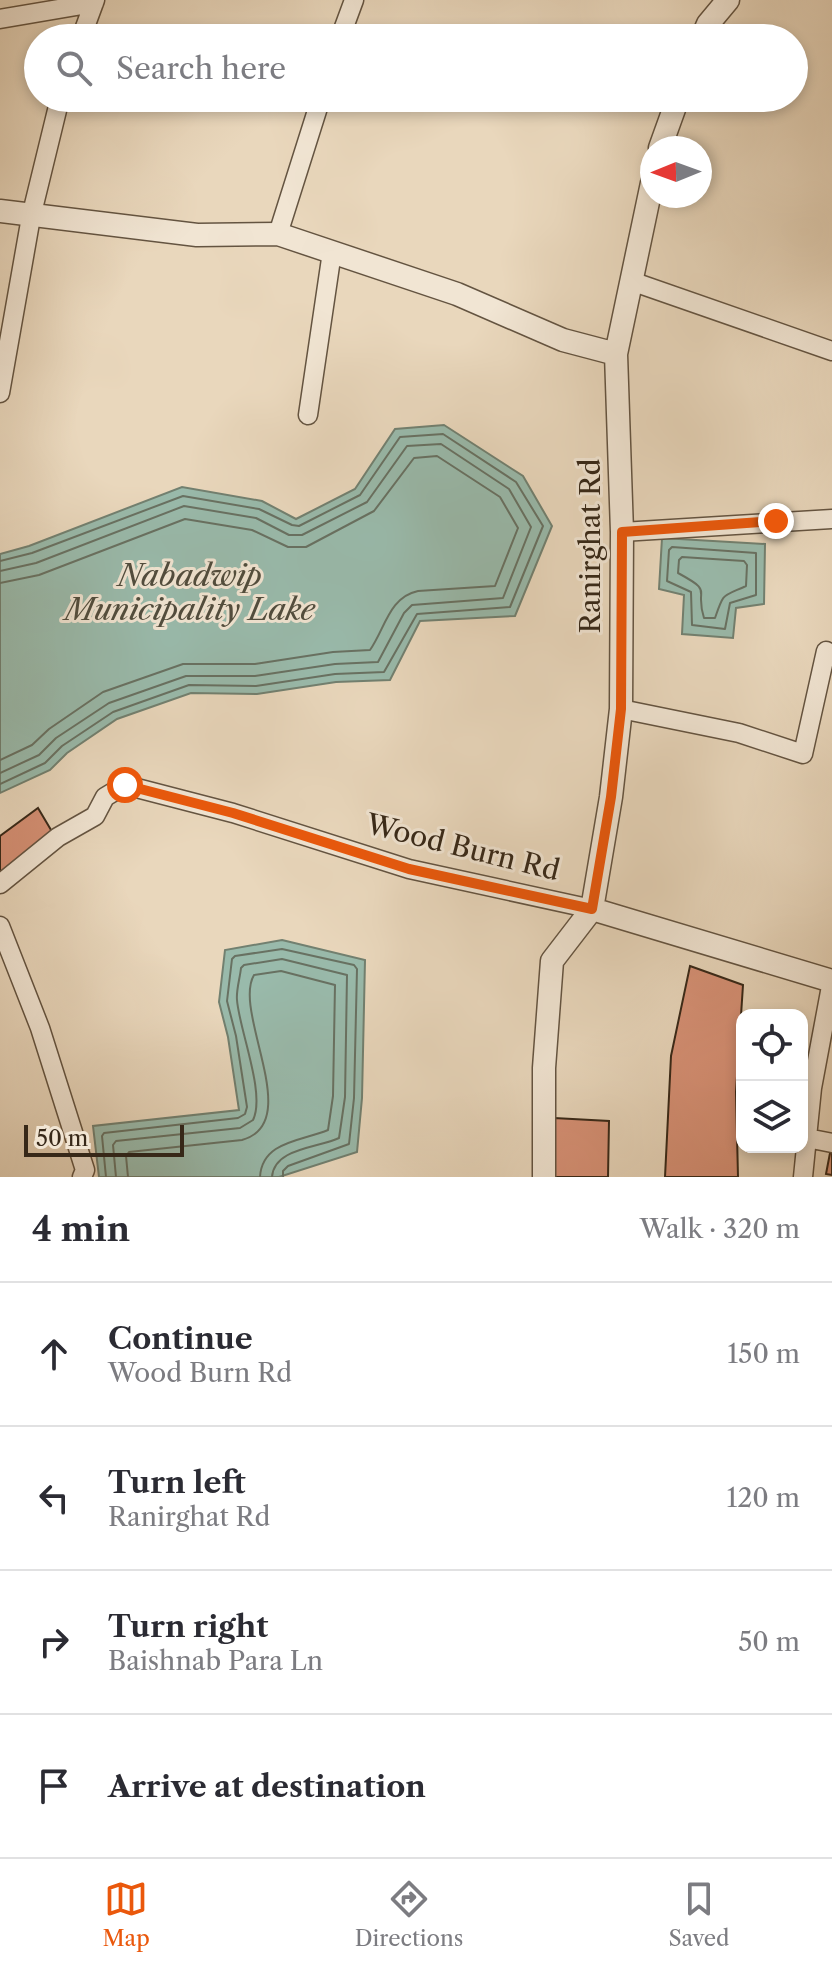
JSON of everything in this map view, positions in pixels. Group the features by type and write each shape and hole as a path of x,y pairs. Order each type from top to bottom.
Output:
{"street":[{"path":"345,24 354,0"},
{"path":"708,24 728,0"},
{"path":"0,19 93,1 86,24"},
{"path":"0,393 31,217 57,112"},
{"path":"278,234 317,112"},
{"path":"664,136 673,112"},
{"name":"Ranirghat Rd","path":"592,909 611,797 621,709 622,532 616,354 647,208"},
{"path":"0,211 197,235 278,234 457,294 563,340 616,354"},
{"path":"308,415 332,252"},
{"path":"631,281 832,351"},
{"path":"622,532 832,519"},
{"path":"621,709 739,733 803,754 826,651 832,654"},
{"name":"Wood Burn Rd","path":"0,884 58,837 95,816 105,797 125,785 233,813 409,869 592,909 832,981"},
{"path":"544,1177 544,1068 552,961 592,909"},
{"path":"0,926 40,1028 85,1170 82,1177"},
{"path":"808,1128 812,1088 832,981"},
{"path":"808,1138 832,1143"},
{"path":"803,1177 805,1153"}],"water":[{"name":"Nabadwip Municipality Lake","path":"444,425 523,476 552,526 515,616 420,621 390,680 336,682 257,694 191,693 117,719 67,753 50,770 0,793 0,554 29,546 182,487 262,501 296,519 355,489 395,429"},
{"path":"662,538 765,544 764,604 736,608 733,638 682,634 684,595 659,589"},
{"path":"282,940 365,960 362,1098 357,1152 279,1177 99,1177 93,1126 239,1110 228,1037 219,1002 225,950"}],"building":[{"path":"38,808 54,835 0,879 0,836"},
{"path":"690,966 743,985 741,1009 736,1009 738,1177 665,1177 671,1056"},
{"path":"554,1118 609,1121 608,1177 555,1177"},
{"path":"832,1153 832,1175 826,1174"}],"route":[{"path":"125,785 233,813 409,869 592,909 611,797 621,709 622,532 776,521"}]}
